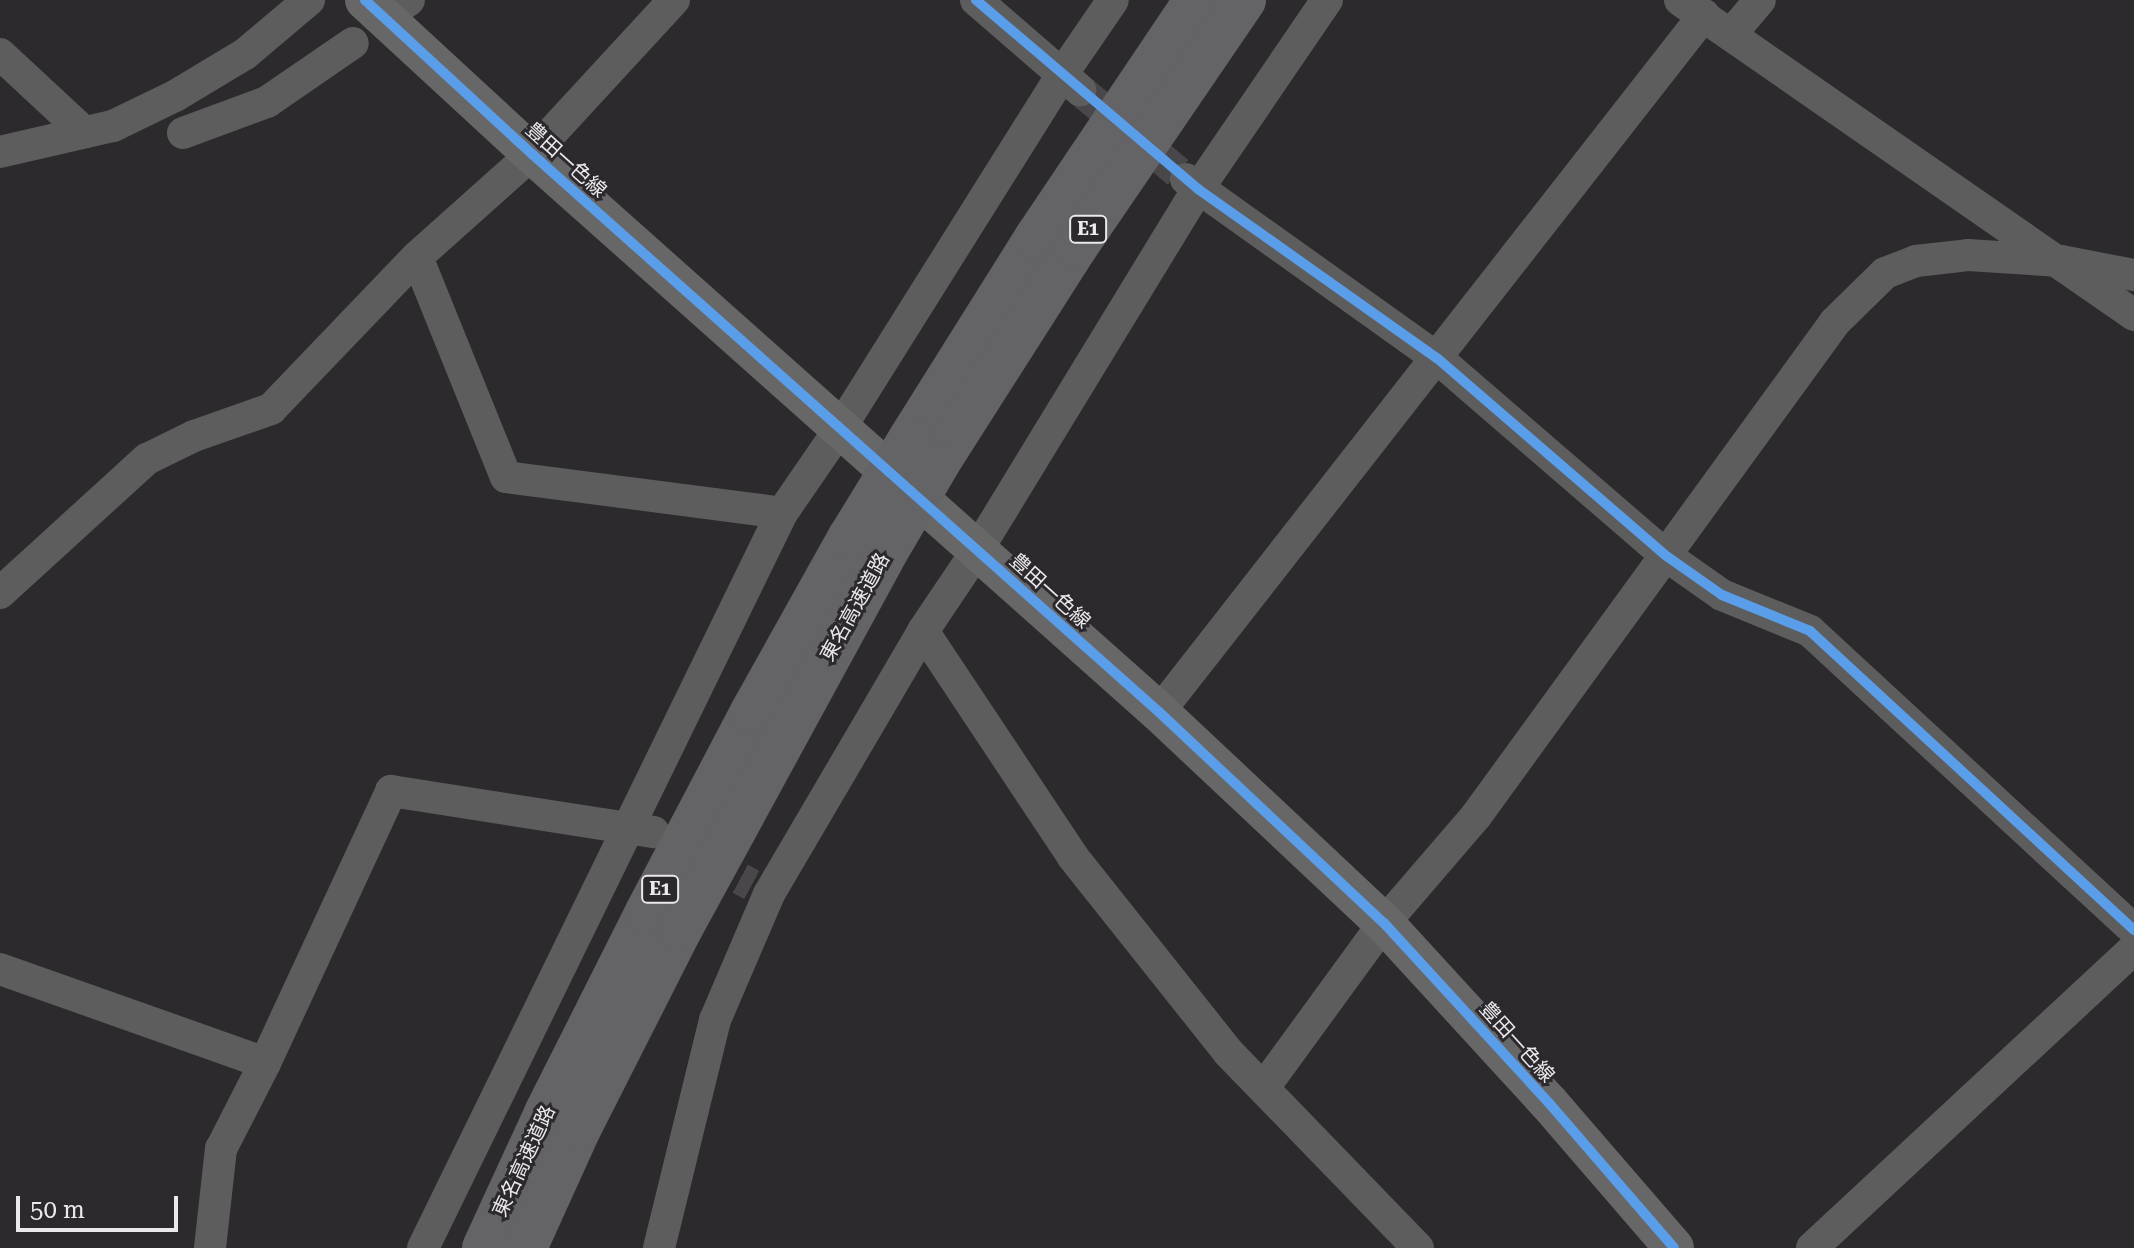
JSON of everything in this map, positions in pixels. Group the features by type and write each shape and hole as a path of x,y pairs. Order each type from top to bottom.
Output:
{"highway":[{"name":"東名高速道路","path":"484,1248 546,1113 752,712 866,548 924,451 1036,238 1196,0"},
{"name":"東名高速道路","path":"924,451 1075,248 1244,0"},
{"name":"東名高速道路","path":"525,1248 579,1129 680,930 866,548"}],"main road":[{"name":"豊田一色線","path":"386,6 532,154 1159,712 1384,923 1549,1103 1674,1248"}],"street":[{"path":"0,152 113,126 175,96 245,54 309,0"},
{"path":"0,593 147,459 194,436 271,409 417,257 532,154 674,0"},
{"path":"976,0 1071,82"},
{"path":"423,1248 641,829 782,513 1071,82 1113,0"},
{"path":"659,1248 715,1020 760,889 978,549 1192,184 1327,0"},
{"path":"1732,33 1760,0"},
{"path":"1159,712 1437,358 1692,8 2061,261 2134,315"},
{"path":"175,96 190,131 267,102 353,43"},
{"path":"0,54 84,132"},
{"path":"1192,184 1437,358 1665,555 1722,595 1810,631 2134,930"},
{"path":"1265,1086 1384,923 1476,816 1835,322 1885,273 1941,256 2061,261 2134,275"},
{"path":"417,257 506,477 782,513"},
{"path":"923,631 1073,857 1228,1052 1265,1086 1418,1248"},
{"path":"210,1248 221,1149 265,1063 391,791 641,829"},
{"path":"1812,1248 2134,949"},
{"path":"0,969 265,1063"}],"tunnel":[{"path":"1080,90 1186,179"},
{"path":"698,856 752,885"}],"cycle path":[{"path":"365,0 532,154 1159,712 1384,923 1549,1103 1674,1248"},
{"path":"976,0 1198,189 1437,358 1665,555 1722,595 1810,631 2134,930"}]}
